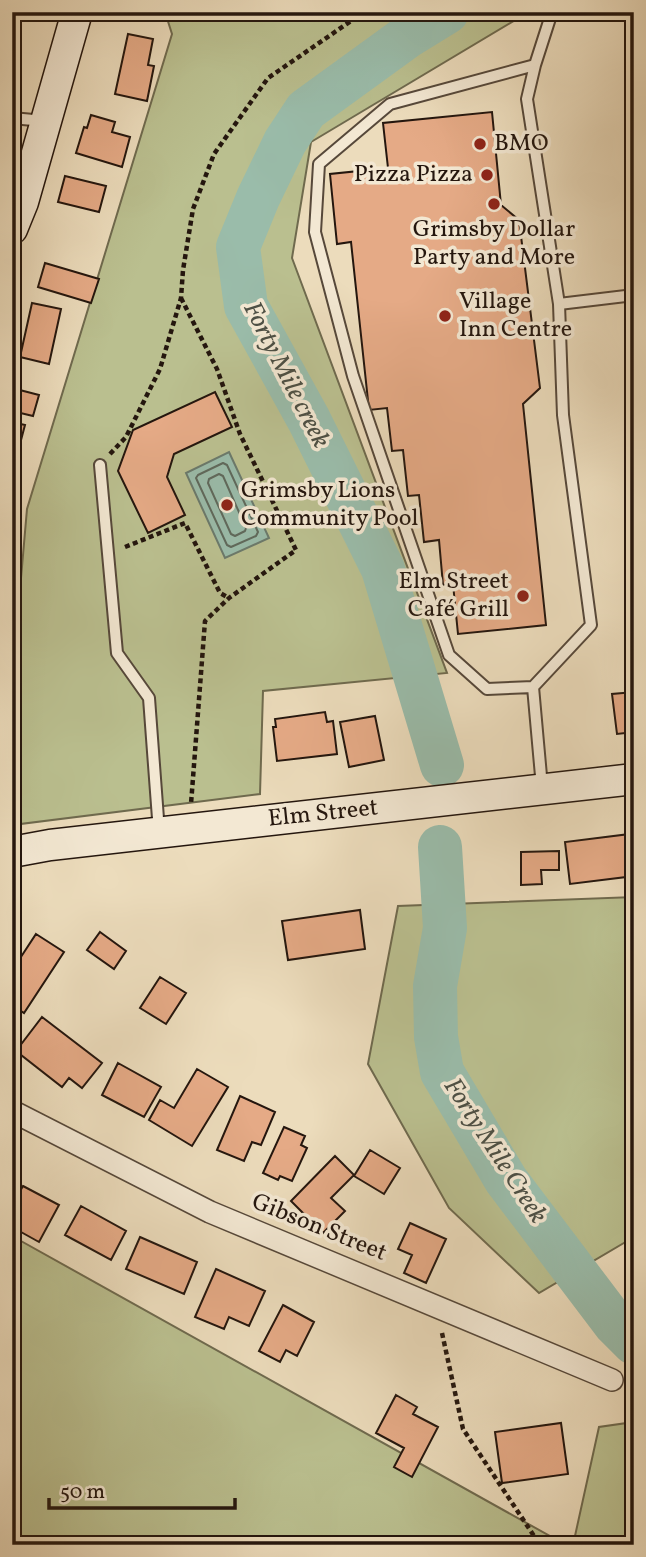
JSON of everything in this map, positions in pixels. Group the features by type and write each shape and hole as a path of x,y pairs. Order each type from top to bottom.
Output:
{"main road":[{"path":"12,229 23,202 77,12"},
{"name":"Elm Street","path":"12,852 159,832 634,779"}],"street":[{"name":"Gibson Street","path":"12,1111 210,1212 612,1380"}],"lane":[{"path":"535,65 390,104 319,164 315,232 353,376 449,655 487,689 533,687 591,625 563,415 559,304 527,99 552,12"},
{"path":"12,118 47,121"},
{"path":"559,304 634,295"},
{"path":"100,465 117,653 149,698 159,832"},
{"path":"533,687 542,790"}],"path":[{"path":"100,465 126,437 160,369 181,298 193,209 214,154 268,78 364,12"},
{"path":"181,298 217,369 240,434 296,550 229,598 205,621 191,806"},
{"path":"108,554 187,524 220,593 229,598"},
{"path":"436,1305 463,1429 540,1545"}],"shaded area":[{"path":"165,12 523,12 522,16 311,142 292,258 447,673 263,691 260,794 12,825 12,682 27,509 172,34"},
{"path":"634,897 634,1237 539,1293 449,1208 368,1064 398,906"},
{"path":"12,1236 566,1545 12,1545"},
{"path":"634,1422 634,1545 573,1545 599,1427"}],"water":[{"name":"Grimsby Lions Community Pool","path":"229,452 269,538 225,558 186,473"}],"building":[{"path":"128,34 153,39 148,65 154,66 147,101 115,94"},
{"name":"Village Inn Centre","path":"492,112 501,205 519,220 540,388 523,404 546,625 458,634 453,584 443,585 439,540 424,542 419,495 408,496 403,450 392,451 387,408 369,410 351,242 337,244 330,174 388,168 383,123"},
{"path":"91,115 115,122 112,132 130,137 122,167 76,153 84,127 87,128"},
{"path":"65,176 106,186 99,212 58,202"},
{"path":"45,263 99,279 91,303 38,287"},
{"path":"32,303 61,309 49,364 20,357"},
{"path":"12,388 39,395 33,416 12,411"},
{"path":"215,392 232,427 174,454 167,477 185,515 148,533 118,471 133,430"},
{"path":"12,422 25,425 12,474"},
{"path":"634,692 634,732 617,734 612,694"},
{"path":"325,712 327,722 333,721 337,754 277,761 273,727 276,727 275,719"},
{"path":"375,716 384,760 349,767 340,722"},
{"path":"630,834 630,839 634,839 634,876 570,884 565,842"},
{"path":"559,851 559,870 541,870 542,884 521,885 521,852"},
{"path":"360,910 365,949 288,960 282,921"},
{"path":"100,932 126,951 114,969 87,950"},
{"path":"36,934 64,952 24,1013 12,1005 12,962 17,963"},
{"path":"160,977 186,993 166,1024 140,1008"},
{"path":"42,1017 102,1063 82,1088 69,1078 62,1087 16,1051"},
{"path":"118,1063 161,1087 144,1117 102,1095"},
{"path":"197,1069 228,1087 192,1146 149,1120 160,1100 174,1108"},
{"path":"240,1096 275,1112 261,1145 252,1142 244,1161 217,1150"},
{"path":"284,1127 305,1136 301,1145 307,1148 292,1181 280,1176 278,1180 263,1173"},
{"path":"370,1150 400,1168 384,1194 354,1176"},
{"path":"335,1156 354,1175 331,1198 345,1211 323,1233 291,1201"},
{"path":"23,1186 59,1205 39,1242 12,1227 12,1205"},
{"path":"81,1206 126,1231 111,1260 65,1235"},
{"path":"410,1223 446,1239 426,1283 404,1273 412,1255 398,1249"},
{"path":"140,1237 197,1262 184,1294 126,1269"},
{"path":"216,1269 265,1291 249,1326 229,1317 224,1329 195,1317"},
{"path":"283,1305 314,1322 297,1356 286,1350 280,1362 259,1351"},
{"path":"396,1395 417,1407 413,1414 438,1427 412,1477 394,1467 404,1448 376,1433"},
{"path":"561,1423 568,1474 502,1483 495,1432"}],"waterway":[{"name":"Forty Mile creek","path":"442,765 383,569 309,420 246,306 238,247 285,142 306,110 408,36 447,12"},
{"name":"Forty Mile Creek","path":"440,847 445,928 435,986 436,1037 442,1072 506,1180 615,1324 634,1343"}],"place":[{"name":"BMO","path":"480,144"},
{"name":"Pizza Pizza","path":"487,175"},
{"name":"Grimsby Dollar Party and More","path":"494,204"},
{"name":"Village Inn Centre","path":"445,316"},
{"name":"Grimsby Lions Community Pool","path":"227,505"},
{"name":"Elm Street Café Grill","path":"523,596"}]}
